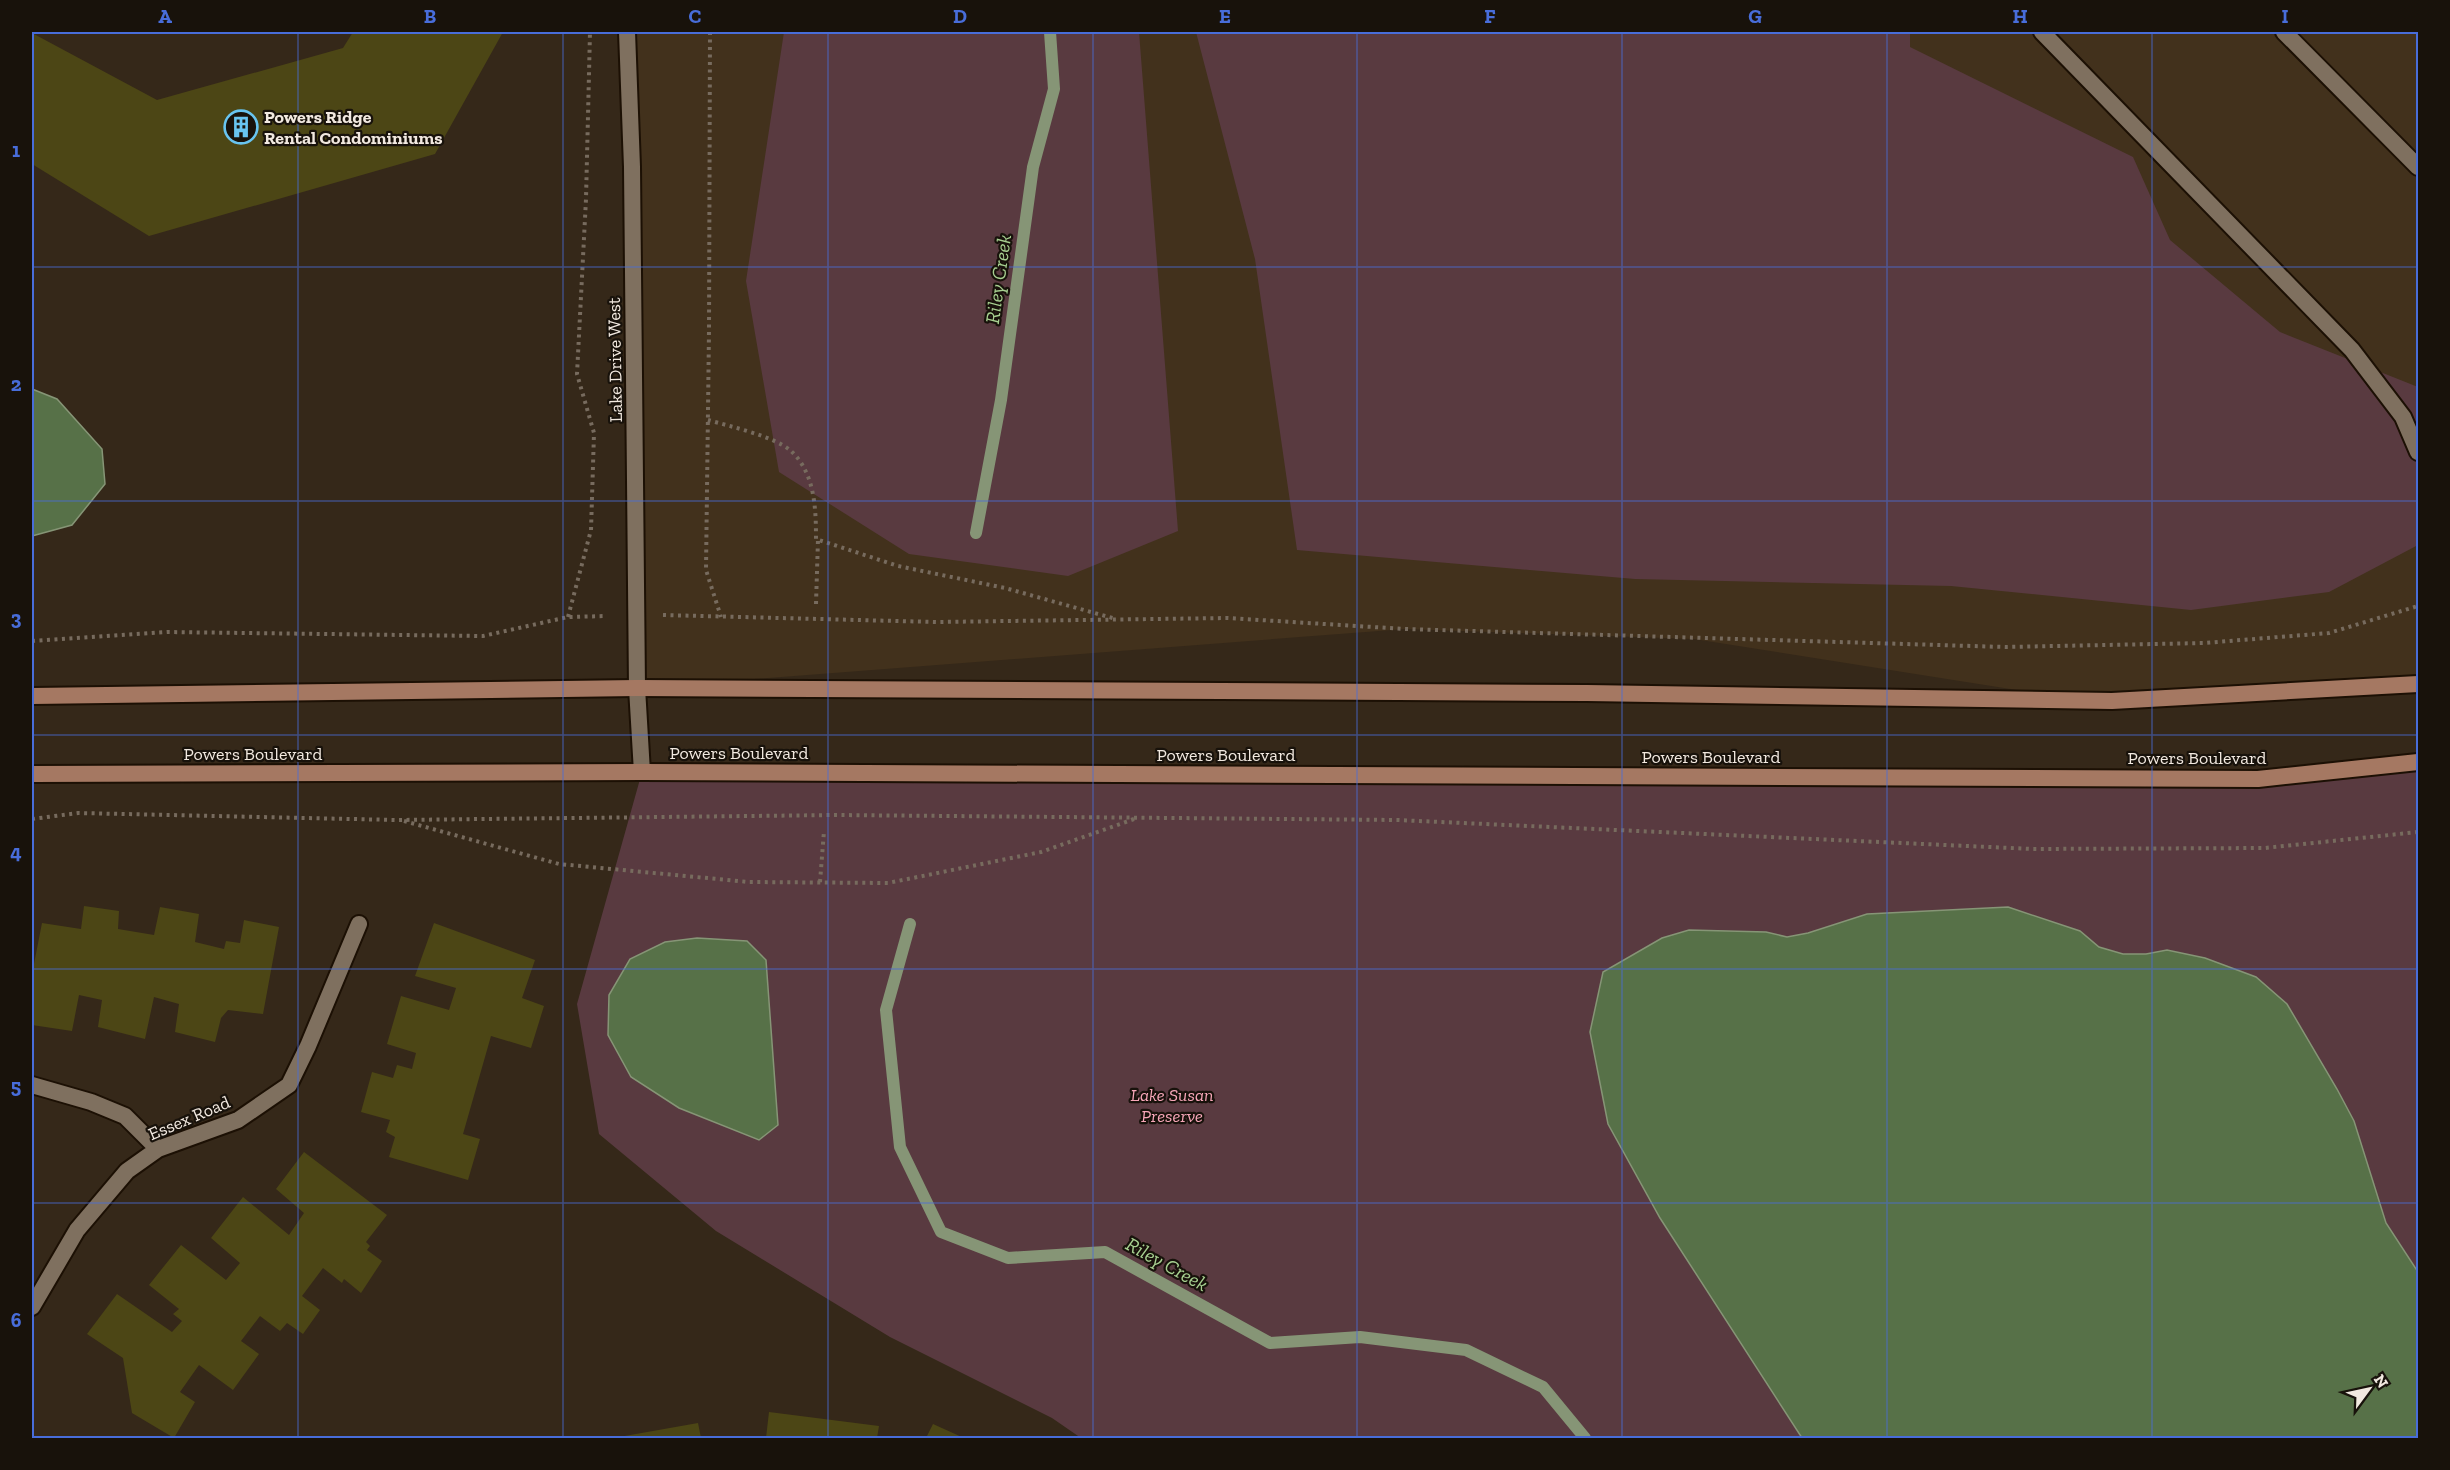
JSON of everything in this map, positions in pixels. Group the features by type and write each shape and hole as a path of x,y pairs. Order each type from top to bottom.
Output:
{"main road":[{"path":"32,696 637,688 1575,693 2112,701 2418,684"},
{"name":"Powers Boulevard","path":"32,774 642,772 2258,778 2418,762"}],"street":[{"name":"Lake Drive West","path":"627,32 632,167 637,688 642,772"},
{"path":"2042,32 2352,350 2403,417 2418,453"},
{"path":"2284,32 2418,167"},
{"name":"Essex Road","path":"32,1306 77,1230 127,1171 158,1149 238,1120 289,1085 308,1046 359,924"},
{"path":"32,1085 92,1102 125,1116 158,1149"}],"path":[{"path":"568,617 591,530 594,433 577,374 586,199 590,32"},
{"path":"710,32 706,570 721,617"},
{"path":"708,420 755,434 791,450 806,470 816,507 816,539 818,539 816,604"},
{"path":"818,539 898,566 1005,588 1119,620"},
{"path":"32,641 167,632 483,636 568,617 636,615 936,622 1227,618 1428,629 2005,647 2204,643 2329,633 2418,606"},
{"path":"32,819 78,813 397,820 837,815 1397,820 2032,849 2265,848 2418,832"},
{"path":"397,820 559,864 749,882 888,883 1030,854 1139,818"},
{"path":"820,882 824,831"}],"shaded area":[{"path":"627,32 2418,32 2418,684 2086,701 1694,639 1405,629 637,688"},
{"path":"32,389 57,399 102,449 105,484 72,525 32,536"},
{"path":"2008,907 2080,931 2099,947 2123,954 2146,954 2167,950 2205,958 2256,977 2287,1004 2354,1121 2386,1223 2418,1272 2418,1438 1802,1438 1660,1218 1608,1124 1590,1032 1603,972 1662,938 1689,930 1766,932 1787,937 1808,933 1867,914"},
{"path":"697,938 747,941 766,960 778,1125 759,1140 679,1108 631,1077 608,1035 609,995 630,959 665,942"}],"green space":[{"path":"784,32 1139,32 1178,531 1068,576 909,554 779,472 746,281"},
{"path":"1196,32 1910,32 1910,47 2133,157 2170,240 2280,332 2418,387 2418,545 2329,592 2191,610 1951,586 1635,579 1297,550 1255,259"},
{"name":"Lake Susan Preserve","path":"2418,762 2418,1438 1081,1438 1052,1418 890,1337 716,1231 599,1134 577,1004 642,772 2258,779"}],"building":[{"name":"Powers Ridge Rental Condominiums","path":"353,32 503,32 435,154 149,236 32,164 32,33 157,100 343,48"},
{"path":"84,906 119,911 118,929 154,935 160,907 199,914 195,942 224,949 226,941 240,943 244,920 279,927 263,1014 228,1010 221,1018 215,1042 175,1032 179,1004 154,997 145,1039 98,1027 102,1000 79,995 72,1031 32,1025 32,974 42,923 81,929"},
{"path":"434,923 535,960 522,998 544,1006 531,1048 491,1036 463,1134 480,1139 468,1180 389,1157 395,1137 386,1132 390,1120 361,1112 372,1072 393,1078 397,1065 412,1069 416,1053 387,1044 401,996 449,1010 456,988 415,976"},
{"path":"304,1152 387,1215 366,1242 370,1246 367,1250 382,1261 361,1293 344,1279 342,1283 323,1268 302,1296 320,1310 303,1334 287,1323 280,1331 260,1316 241,1341 259,1354 233,1390 199,1365 180,1392 195,1402 174,1438 132,1413 123,1358 87,1334 117,1294 172,1332 182,1321 173,1314 179,1309 149,1285 181,1245 226,1280 240,1263 211,1238 243,1197 289,1235 304,1213 276,1189"},
{"path":"769,1412 879,1426 877,1438 766,1438"},
{"path":"698,1423 701,1438 619,1437"},
{"path":"933,1424 964,1438 926,1438"}],"waterway":[{"name":"Riley Creek","path":"976,533 1001,400 1033,167 1054,89 1050,32"},
{"name":"Riley Creek","path":"910,924 886,1010 900,1147 941,1232 1008,1258 1105,1252 1270,1343 1360,1337 1466,1350 1543,1387 1585,1438"}],"place":[{"name":"Powers Ridge Rental Condominiums","path":"241,127"}]}
